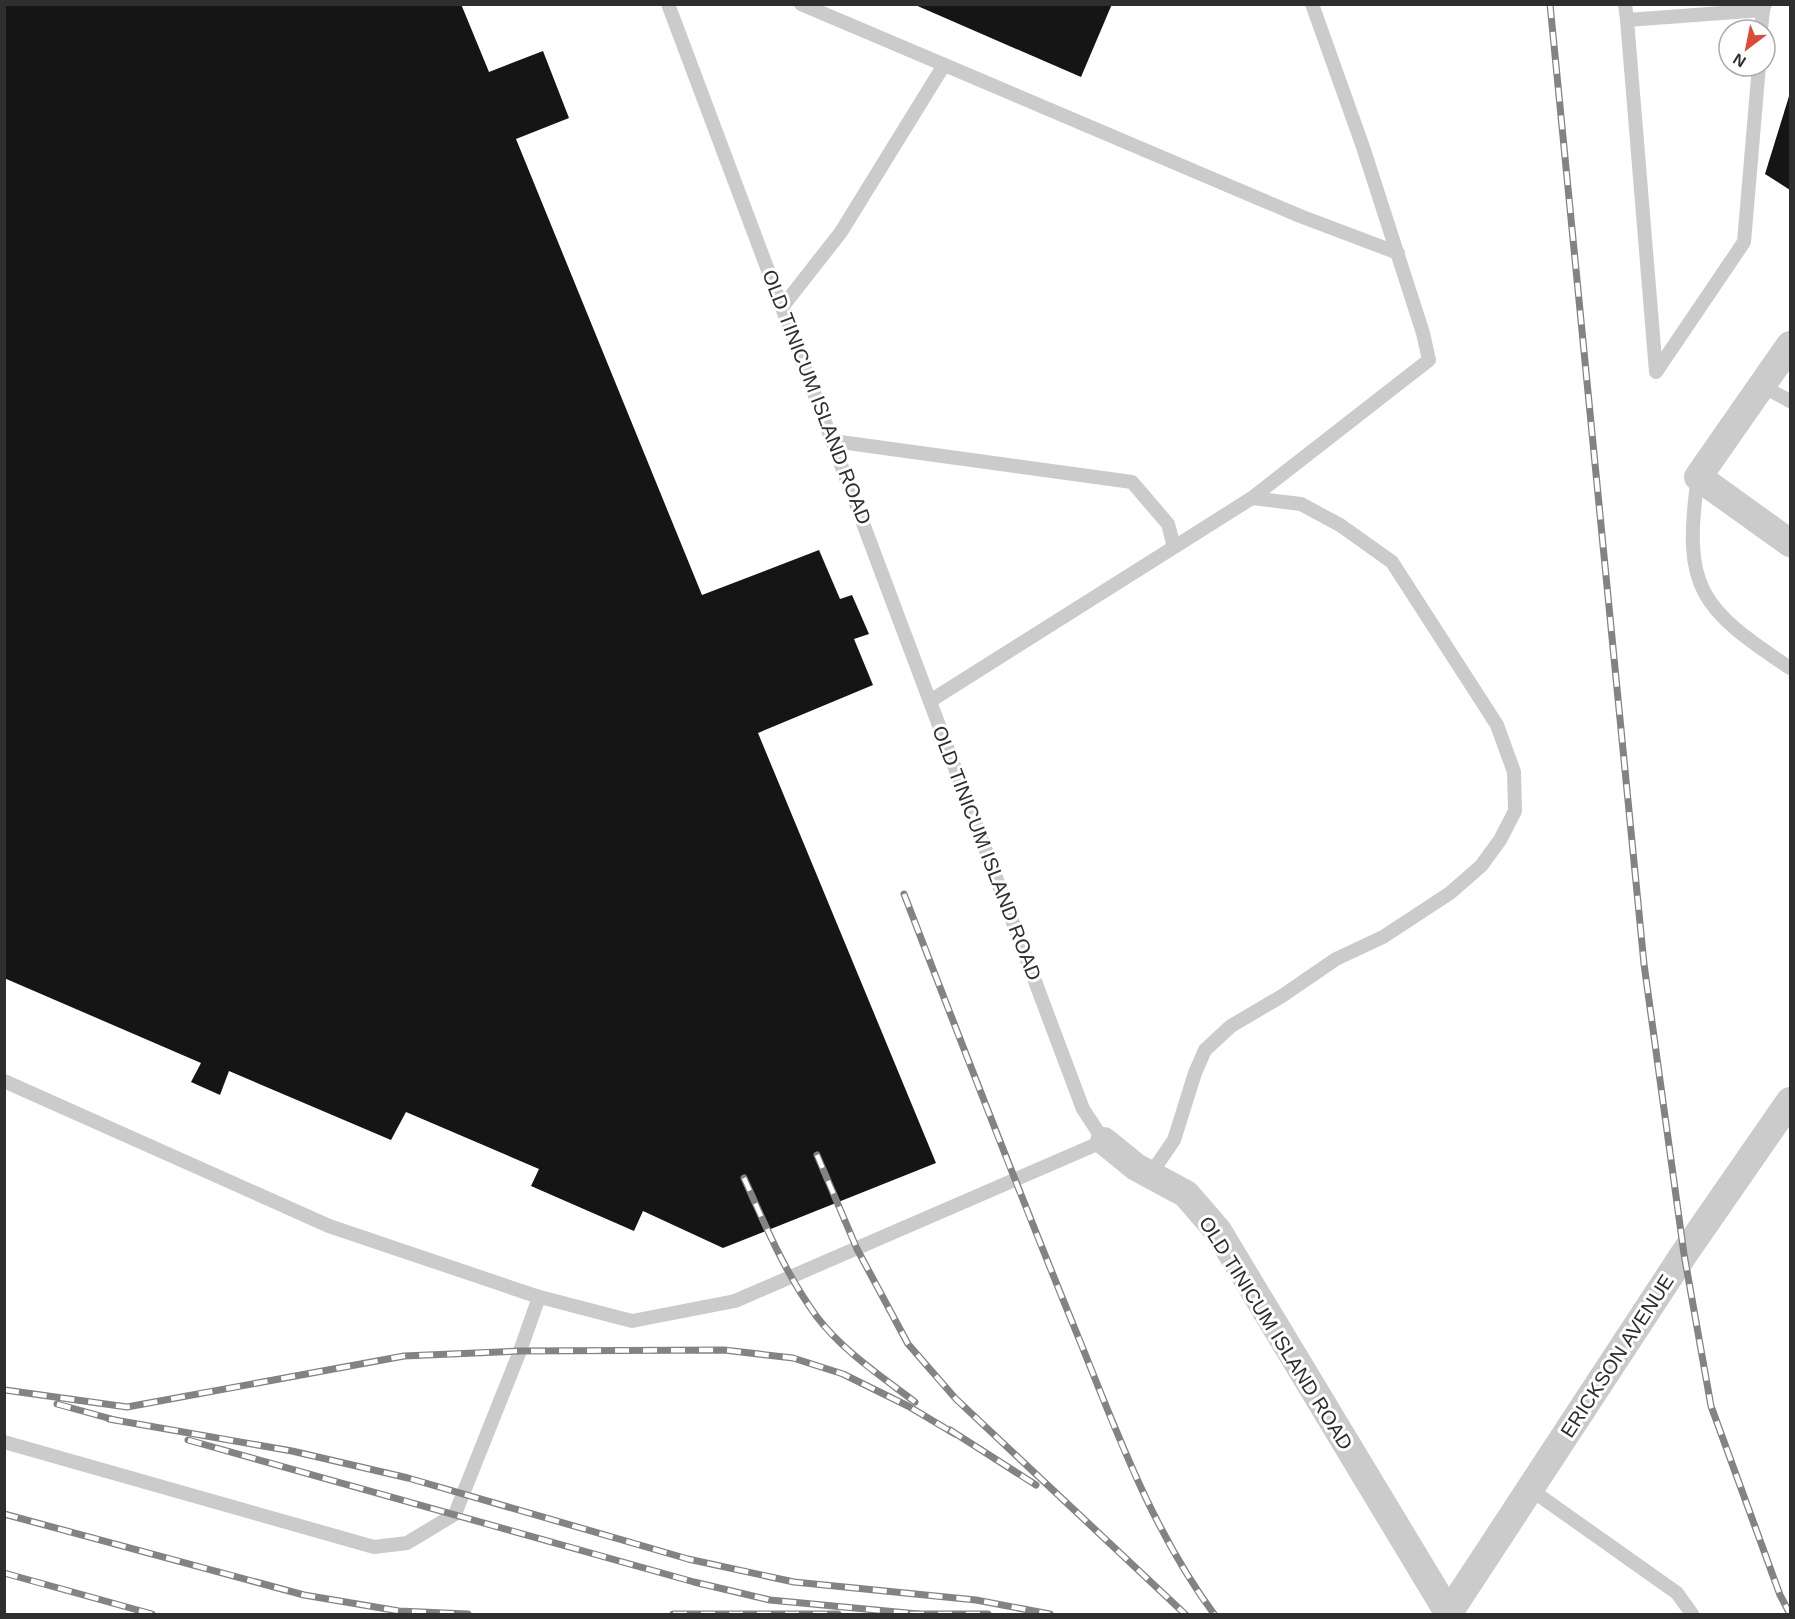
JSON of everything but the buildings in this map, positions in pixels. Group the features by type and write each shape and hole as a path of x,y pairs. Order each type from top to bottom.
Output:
{"street":[{"path":"1791,345 1698,477 1791,543"},
{"name":"ERICKSON AVENUE","path":"1448,1614 1684,1254 1791,1101"},
{"name":"OLD TINICUM ISLAND ROAD","path":"1104,1141 1150,1175 1186,1194 1218,1231 1448,1614"}],"lane":[{"name":"OLD TINICUM ISLAND ROAD","path":"668,4 1083,1109 1104,1141"},
{"path":"801,4 1300,216 1398,253"},
{"path":"930,701 1252,498 1428,360 1423,333 1398,253 1312,4"},
{"path":"1625,4 1656,372 1744,242 1758,78"},
{"path":"1627,20 1733,8 1764,7"},
{"path":"783,306 840,232 944,65"},
{"path":"1762,386 1791,402"},
{"path":"833,441 1132,482 1168,524 1174,547"},
{"path":"1698,477 1691,524 1698,579 1704,596 1738,634 1791,668"},
{"path":"1150,1175 1174,1140 1195,1073 1206,1050 1231,1026 1336,959 1383,937 1450,893 1481,866 1500,840 1515,811 1514,772 1497,725 1392,562 1340,525 1301,504 1252,498"},
{"path":"4,1081 329,1226 539,1297 632,1321 735,1301 1104,1141"},
{"path":"4,1442 374,1547 407,1543 454,1514 539,1297"},
{"path":"1530,1489 1677,1593 1692,1614"}],"railway":[{"path":"1550,4 1644,964 1684,1254 1711,1406 1780,1595 1790,1614"},
{"path":"904,894 1120,1440 1171,1547 1214,1614"},
{"path":"817,1155 857,1249 908,1344 956,1399 1185,1614"},
{"path":"744,1178 786,1267 817,1317 850,1352 915,1402"},
{"path":"5,1390 127,1407 404,1356 520,1351 724,1350 793,1358 843,1374 908,1406 955,1434"},
{"path":"57,1404 115,1420"},
{"path":"109,1419 292,1451 408,1478 688,1559 794,1582 976,1600 1050,1614"},
{"path":"950,1430 1036,1485"},
{"path":"188,1440 694,1582 770,1600 918,1614"},
{"path":"4,1514 304,1595 399,1611 468,1614"},
{"path":"4,1573 152,1614"},
{"path":"673,1614 838,1614"},
{"path":"910,1614 988,1614"}]}
